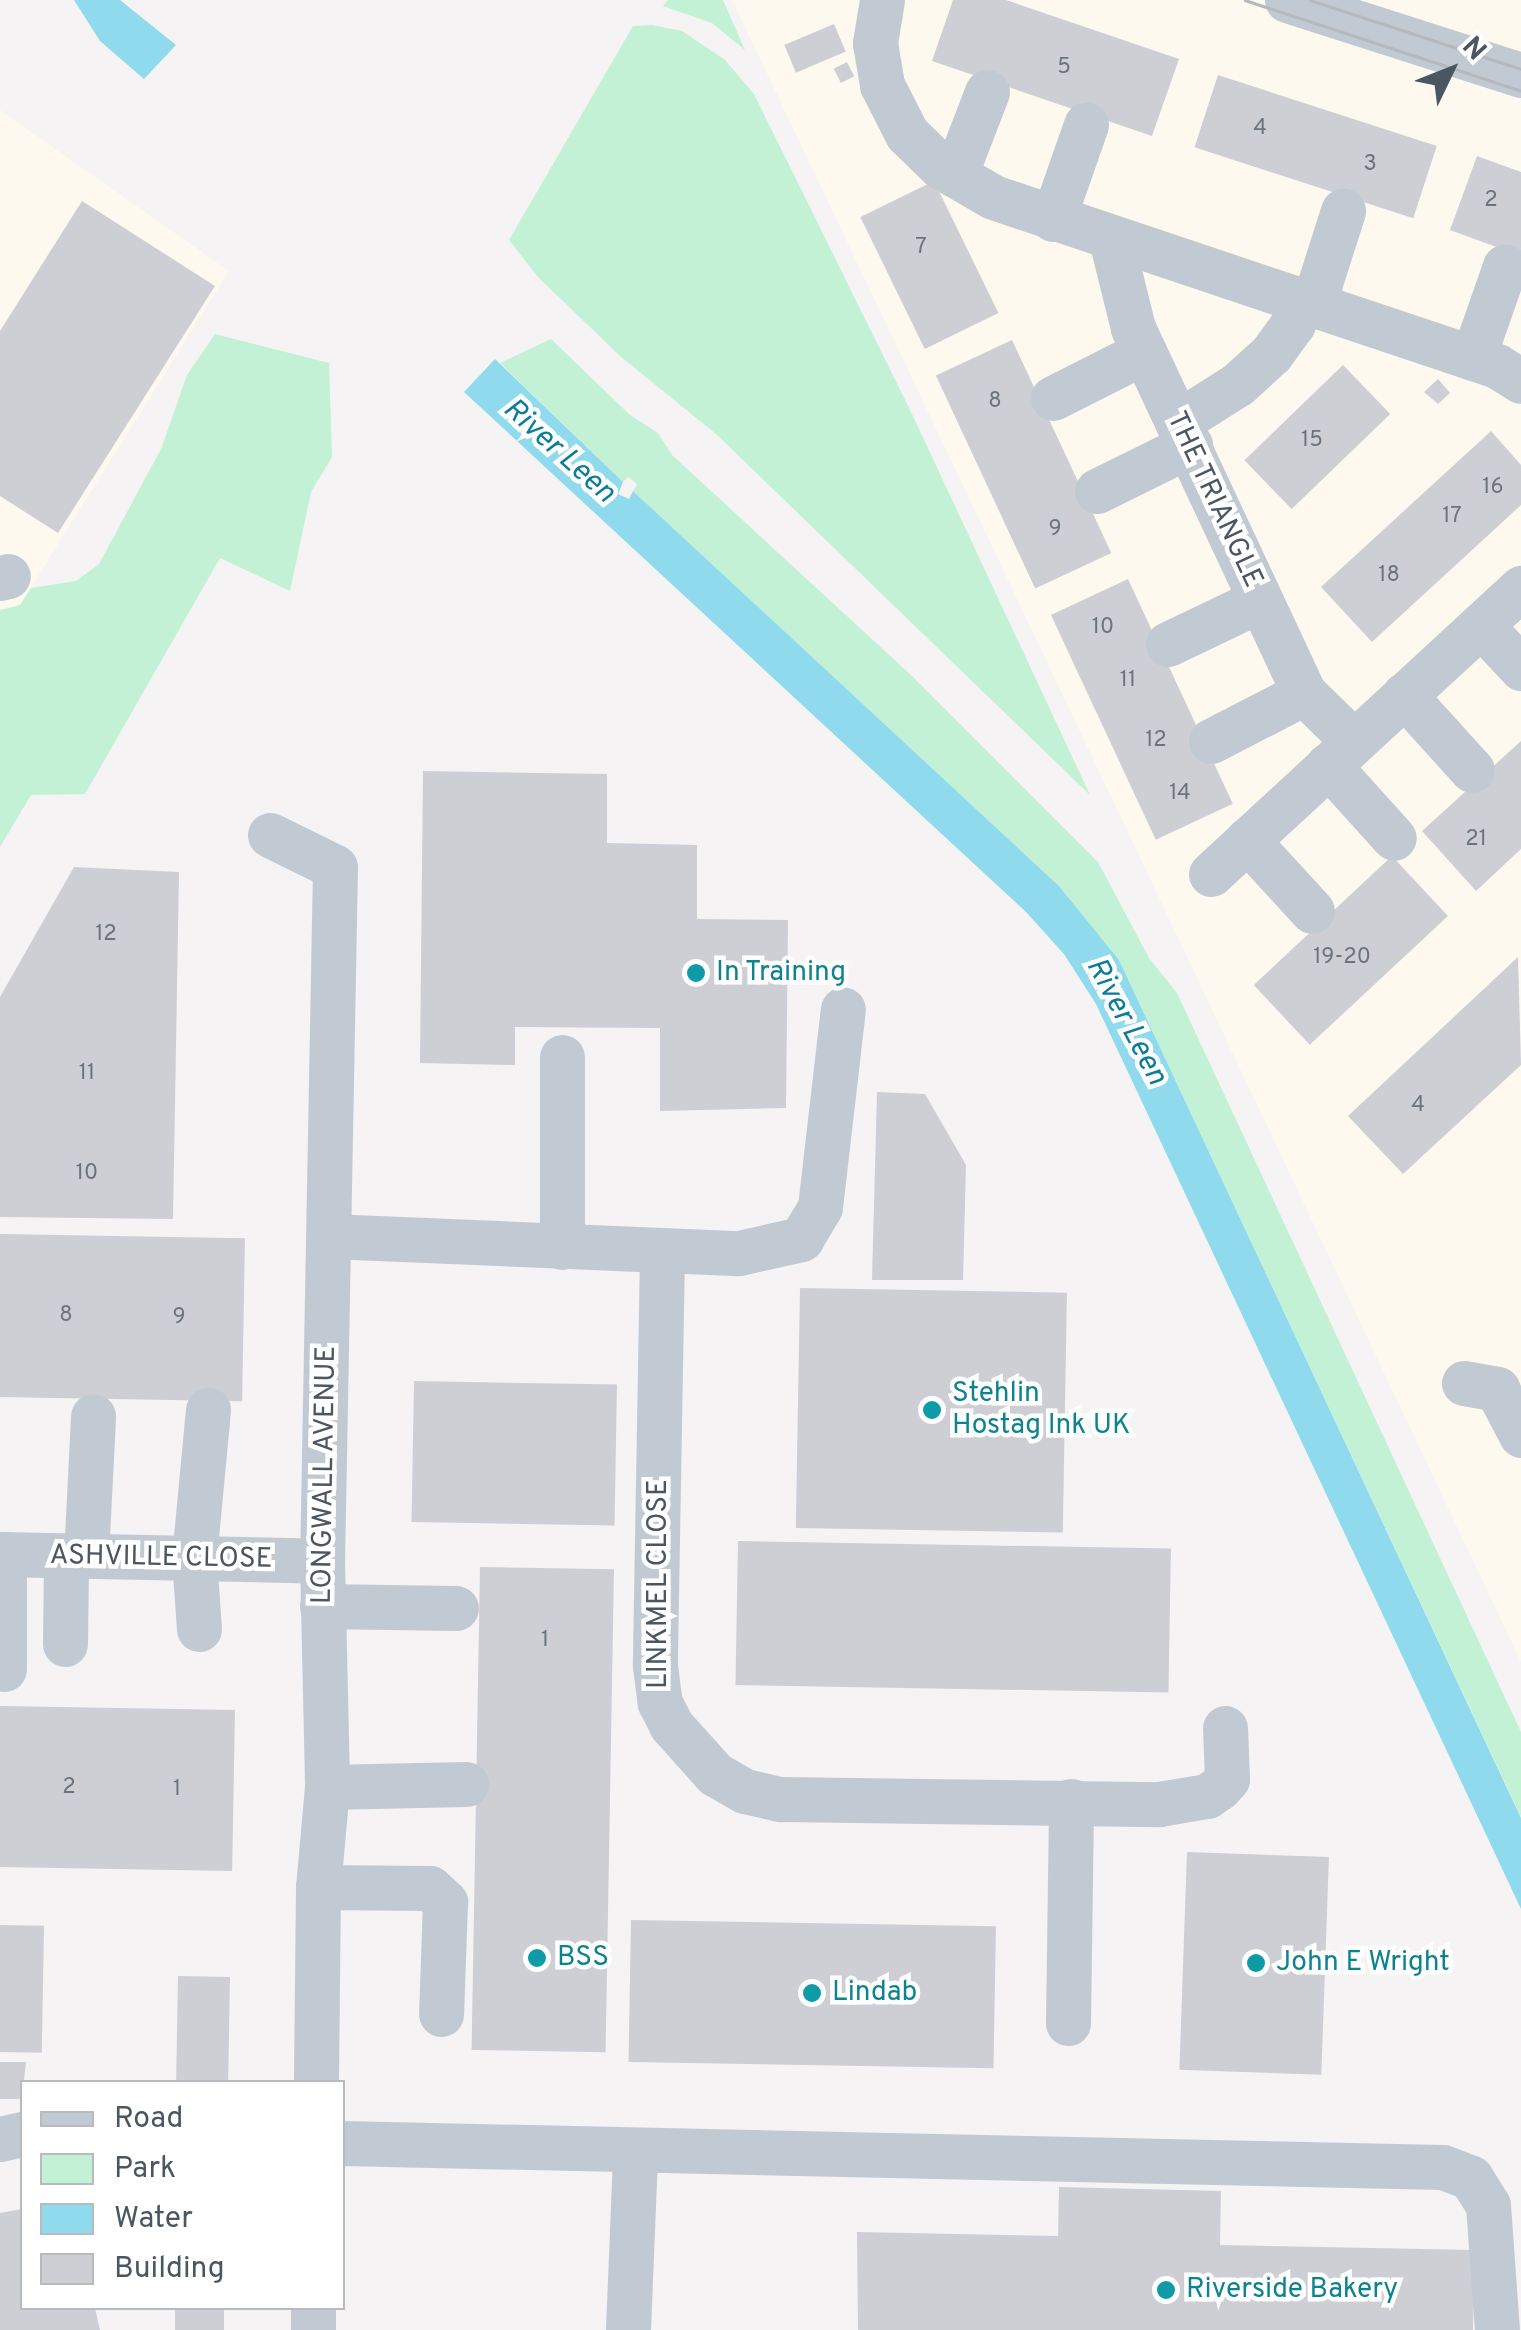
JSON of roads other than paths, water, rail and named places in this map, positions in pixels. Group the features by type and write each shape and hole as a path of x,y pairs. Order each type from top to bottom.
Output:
{"street":[{"path":"1288,0 1521,74"},
{"path":"880,1 875,43 882,85 907,134 956,175 1037,226 1112,239 1497,366 1521,381"},
{"path":"956,175 986,92"},
{"path":"1037,226 1086,125"},
{"path":"1097,491 1184,433 1271,354 1307,303 1343,211"},
{"name":"THE TRIANGLE","path":"1112,239 1132,328 1260,600 1304,693 1394,838"},
{"path":"1473,358 1504,266"},
{"path":"1053,398 1144,352"},
{"path":"1211,874 1521,588"},
{"path":"1168,644 1260,600"},
{"path":"1481,625 1521,668"},
{"path":"1211,740 1304,693"},
{"path":"1404,696 1472,770"},
{"name":"LONGWALL AVENUE","path":"270,835 335,868 322,1561 327,1787 318,1887 316,2080"},
{"path":"1247,840 1312,911"},
{"path":"329,1236 738,1253 801,1239 820,1207 843,1008"},
{"path":"562,1057 562,1247"},
{"name":"LINKMEL CLOSE","path":"662,1252 656,1666 660,1703 687,1747 715,1774 745,1791 781,1799 1159,1804 1208,1796 1220,1788 1226,1780 1225,1728"},
{"path":"1464,1383 1497,1389 1521,1435"},
{"path":"199,1630 194,1558 208,1410"},
{"path":"65,1644 93,1416"},
{"path":"2,1554 4,1668"},
{"name":"ASHVILLE CLOSE","path":"2,1554 322,1561"},
{"path":"322,1606 456,1608"},
{"path":"327,1787 466,1784"},
{"path":"1068,2023 1071,1801"},
{"path":"318,1887 430,1888 445,1902 441,2014"},
{"path":"345,2143 1444,2166 1471,2178 1488,2204 1497,2330"},
{"path":"628,2330 635,2152"}],"water":[{"path":"74,0 120,0 176,45 144,79 100,41"},
{"name":"River Leen","path":"495,359 623,482 618,494 629,499 633,491 1059,886 1119,960 1521,1818 1521,1909 1096,1004 1064,954 1026,912 464,392"}],"tram line":[{"path":"1245,0 1521,91"},
{"path":"1310,0 1521,69"}],"place":[{"name":"In Training","path":"696,973"},
{"name":"Stehlin Hostag Ink UK","path":"932,1410"},
{"name":"BSS","path":"537,1958"},
{"name":"John E Wright","path":"1256,1963"},
{"name":"Lindab","path":"812,1993"},
{"name":"Riverside Bakery","path":"1166,2290"}]}
